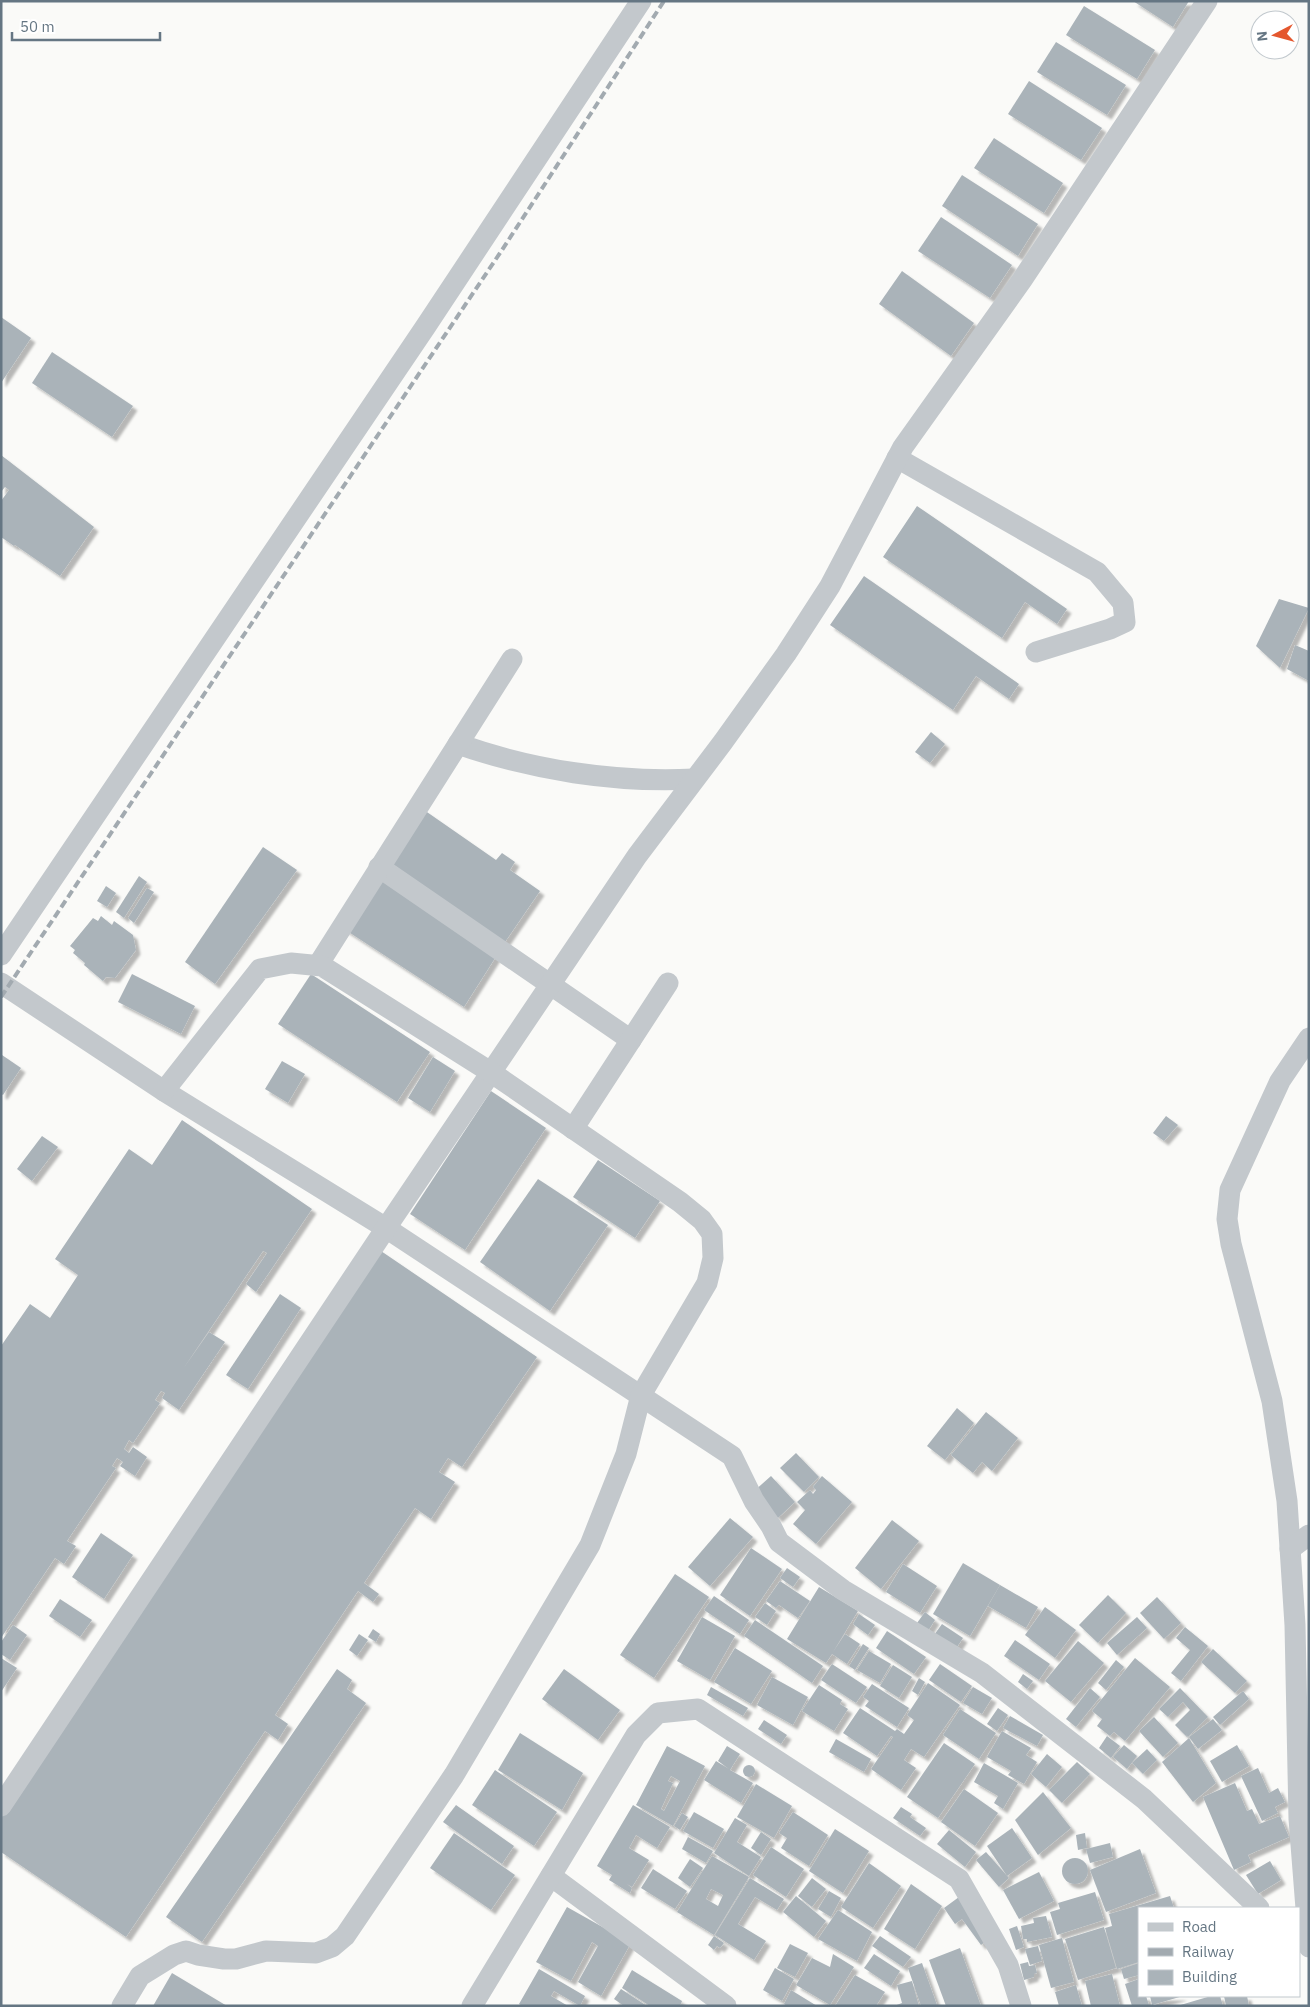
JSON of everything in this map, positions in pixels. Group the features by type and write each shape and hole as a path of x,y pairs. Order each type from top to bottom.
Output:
{"street":[{"path":"1,955 426,326 641,1"},
{"path":"1,1806 386,1228 637,856 723,742 786,654 830,586 903,447 1022,280 1206,1"},
{"path":"897,458 1097,572 1123,602 1125,622 1110,629 1036,652"},
{"path":"318,965 512,659"},
{"path":"458,744 553,769 635,780 664,781 699,773"},
{"path":"379,867 631,1040"},
{"path":"122,2006 140,1976 174,1955 186,1950 198,1955 224,1959 236,1959 266,1951 316,1953 332,1947 345,1936 454,1775 590,1545 626,1454 641,1395 706,1284 713,1258 712,1234 702,1220 680,1202 492,1073 322,966 291,963 260,969 164,1091"},
{"path":"1,983 164,1091 386,1228 732,1456 754,1502 771,1526 779,1542 844,1590 989,1679 1144,1799 1258,1907"},
{"path":"573,1129 668,984"},
{"path":"1309,1038 1280,1081 1230,1190 1227,1219 1231,1244 1272,1401 1287,1501 1295,1625 1299,1819 1306,1882 1309,1947"},
{"path":"1290,1550 1309,1535"},
{"path":"472,2006 636,1735 658,1713 698,1709 959,1879 1008,1965 1021,2006"},
{"path":"551,1876 719,2004"}],"building":[{"path":"1133,1 1189,1 1173,27"},
{"path":"1084,6 1155,50 1137,79 1066,35"},
{"path":"1056,42 1126,85 1107,115 1037,72"},
{"path":"1029,81 1102,128 1081,160 1008,114"},
{"path":"994,138 1063,183 1044,213 974,168"},
{"path":"962,175 1038,224 1018,256 942,206"},
{"path":"941,217 1012,265 990,298 918,251"},
{"path":"902,271 974,323 951,356 879,304"},
{"path":"1,317 31,338 1,383"},
{"path":"52,352 133,406 112,437 32,383"},
{"path":"1,455 94,527 60,576 1,537 1,501 9,490 5,487 1,492"},
{"path":"917,506 1067,609 1057,624 1025,602 1002,638 883,557"},
{"path":"864,576 1019,684 1009,699 976,676 953,710 830,625"},
{"path":"1279,599 1309,608 1280,668 1256,646"},
{"path":"1295,645 1309,651 1309,681 1287,669"},
{"path":"931,732 945,744 930,763 915,752"},
{"path":"424,810 496,860 502,853 515,862 510,870 540,891 505,942 388,861"},
{"path":"263,847 297,870 215,984 185,962"},
{"path":"139,876 147,882 124,918 116,912"},
{"path":"377,877 497,955 464,1007 344,929"},
{"path":"106,886 116,893 107,907 97,901"},
{"path":"147,888 154,892 134,923 128,918"},
{"path":"101,916 112,925 114,921 133,935 136,950 115,978 106,977 103,981 84,965 85,963 73,953 75,950 70,946 93,918 98,921"},
{"path":"132,974 195,1006 181,1034 118,1002"},
{"path":"311,974 430,1052 397,1102 278,1024"},
{"path":"2,1055 21,1068 3,1095 1,1094"},
{"path":"433,1057 455,1071 430,1112 408,1098"},
{"path":"282,1061 305,1074 288,1103 265,1089"},
{"path":"491,1091 546,1128 465,1250 410,1214"},
{"path":"1166,1116 1178,1125 1164,1141 1153,1133"},
{"path":"182,1120 312,1209 256,1292 246,1284 267,1253 263,1251 183,1369 209,1332 225,1342 179,1410 162,1398 165,1393 161,1391 155,1400 160,1403 133,1443 129,1440 124,1449 129,1453 133,1447 147,1457 135,1476 120,1466 123,1462 117,1458 112,1466 116,1468 67,1541 76,1546 64,1564 55,1558 1,1638 1,1346 30,1304 50,1318 78,1275 55,1259 129,1149 152,1165"},
{"path":"42,1136 58,1147 32,1181 17,1169"},
{"path":"598,1160 660,1201 635,1238 573,1197"},
{"path":"538,1179 608,1225 550,1311 480,1262"},
{"path":"378,1249 537,1357 462,1467 448,1458 439,1472 455,1482 431,1519 415,1508 364,1583 379,1594 373,1602 358,1591 275,1715 288,1724 278,1740 265,1731 126,1937 1,1852 1,1809"},
{"path":"280,1294 301,1308 248,1389 226,1375"},
{"path":"957,1408 974,1423 945,1460 927,1446"},
{"path":"986,1412 1018,1438 992,1471 982,1462 973,1473 951,1455"},
{"path":"796,1453 819,1477 804,1492 780,1468"},
{"path":"771,1476 795,1502 778,1518 753,1492"},
{"path":"822,1476 852,1502 816,1544 793,1524 805,1510 797,1502 810,1490 813,1494 816,1490 813,1487"},
{"path":"730,1518 753,1537 710,1586 688,1567"},
{"path":"892,1520 919,1541 881,1589 855,1568"},
{"path":"101,1533 133,1555 104,1599 72,1577"},
{"path":"751,1548 782,1569 750,1616 720,1595"},
{"path":"963,1563 1000,1585 970,1636 933,1614"},
{"path":"903,1564 937,1586 920,1613 886,1592"},
{"path":"787,1568 800,1577 793,1587 780,1578"},
{"path":"675,1574 709,1597 654,1678 620,1655"},
{"path":"780,1581 810,1601 798,1618 779,1605 776,1608 766,1601"},
{"path":"1000,1585 1038,1607 1026,1628 988,1606"},
{"path":"819,1587 858,1611 833,1652 845,1634 860,1644 847,1664 832,1654 826,1663 787,1639"},
{"path":"1108,1595 1126,1613 1098,1643 1079,1625"},
{"path":"714,1596 749,1620 740,1634 704,1610"},
{"path":"1157,1597 1181,1623 1164,1639 1140,1613"},
{"path":"60,1599 92,1620 80,1637 49,1616"},
{"path":"765,1603 776,1611 767,1625 755,1617"},
{"path":"1045,1607 1076,1630 1055,1658 1025,1635"},
{"path":"925,1612 935,1620 928,1631 917,1623"},
{"path":"859,1614 875,1625 868,1635 853,1624"},
{"path":"702,1617 735,1636 710,1680 677,1661"},
{"path":"1137,1617 1147,1628 1117,1655 1107,1643"},
{"path":"755,1620 823,1666 812,1683 744,1636"},
{"path":"942,1624 963,1638 955,1650 934,1635"},
{"path":"13,1625 27,1635 10,1660 1,1654 1,1642"},
{"path":"1185,1627 1208,1646 1181,1681 1171,1673 1190,1650 1176,1638"},
{"path":"373,1629 380,1634 376,1642 368,1637"},
{"path":"887,1631 926,1657 914,1674 876,1648"},
{"path":"359,1634 368,1640 357,1656 349,1650"},
{"path":"1015,1640 1050,1664 1039,1680 1004,1656"},
{"path":"1078,1641 1104,1663 1071,1702 1045,1681"},
{"path":"863,1644 869,1648 855,1670 849,1666"},
{"path":"735,1648 772,1671 751,1704 714,1682"},
{"path":"1213,1649 1247,1681 1235,1693 1201,1662"},
{"path":"869,1651 891,1664 880,1683 857,1670"},
{"path":"1,1658 17,1668 1,1692"},
{"path":"1135,1658 1170,1687 1125,1741 1114,1732 1110,1736 1097,1726 1102,1719 1092,1711"},
{"path":"1116,1660 1124,1667 1106,1690 1098,1683"},
{"path":"832,1664 867,1687 856,1703 821,1680"},
{"path":"940,1664 972,1686 961,1702 929,1680"},
{"path":"893,1665 912,1677 899,1698 880,1686"},
{"path":"337,1669 352,1680 347,1689 366,1703 202,1942 166,1917"},
{"path":"564,1669 620,1710 598,1740 542,1699"},
{"path":"1023,1674 1033,1681 1027,1689 1018,1682"},
{"path":"772,1677 808,1697 793,1725 757,1705"},
{"path":"919,1678 925,1682 918,1695 912,1691"},
{"path":"928,1683 960,1705 924,1757 911,1749 904,1760 916,1768 901,1790 871,1769 893,1737 891,1736 877,1756 843,1733 860,1708 895,1731 897,1729 904,1734 914,1720 907,1715"},
{"path":"872,1684 909,1708 897,1727 865,1706 869,1701 863,1697"},
{"path":"819,1685 842,1700 840,1704 848,1709 834,1731 802,1711"},
{"path":"711,1687 748,1708 743,1716 707,1695"},
{"path":"973,1687 992,1698 982,1714 963,1703"},
{"path":"1090,1688 1100,1697 1076,1727 1066,1719"},
{"path":"1180,1688 1208,1717 1188,1737 1186,1734 1188,1738 1175,1725 1190,1710 1183,1702 1168,1717 1159,1709"},
{"path":"1243,1691 1249,1699 1220,1725 1213,1717"},
{"path":"998,1708 1008,1715 997,1731 987,1724"},
{"path":"960,1709 996,1733 979,1759 943,1735"},
{"path":"1010,1716 1043,1735 1037,1746 1003,1728"},
{"path":"1154,1717 1178,1743 1163,1757 1139,1731"},
{"path":"1213,1719 1222,1730 1198,1749 1189,1737"},
{"path":"764,1720 787,1735 781,1744 758,1729"},
{"path":"1002,1731 1031,1748 1026,1755 1037,1762 1024,1784 1008,1775 1011,1771 987,1757"},
{"path":"520,1733 583,1773 562,1810 498,1770"},
{"path":"1107,1736 1120,1746 1111,1758 1099,1748"},
{"path":"1189,1738 1216,1783 1193,1802 1162,1762"},
{"path":"836,1739 871,1759 864,1772 829,1752"},
{"path":"944,1743 975,1764 938,1818 907,1797"},
{"path":"1124,1745 1137,1756 1127,1769 1113,1757"},
{"path":"1237,1745 1249,1766 1222,1782 1210,1761"},
{"path":"667,1746 705,1766 673,1826 636,1805","holes":["671,1776 680,1781 664,1811 661,1809 673,1783 668,1781"]},
{"path":"727,1746 740,1754 730,1770 753,1783 741,1803 704,1780 716,1761 729,1769 718,1761"},
{"path":"1147,1749 1157,1760 1143,1774 1132,1763"},
{"path":"1047,1754 1062,1767 1046,1787 1031,1774"},
{"path":"1077,1762 1090,1774 1062,1803 1049,1790"},
{"path":"984,1763 1018,1783 1003,1809 994,1803 998,1796 974,1782"},
{"path":"747,1765 751,1765 755,1771 751,1777 747,1777 743,1773 743,1769"},
{"path":"1258,1768 1269,1793 1278,1788 1285,1802 1275,1807 1278,1813 1262,1821 1241,1776"},
{"path":"495,1770 557,1812 534,1846 472,1805"},
{"path":"1235,1783 1247,1811 1252,1809 1259,1824 1280,1816 1289,1837 1248,1855 1251,1862 1234,1870 1203,1797"},
{"path":"756,1784 792,1806 774,1838 737,1817"},
{"path":"964,1789 998,1813 975,1846 941,1822"},
{"path":"1043,1792 1071,1828 1038,1855 1015,1820"},
{"path":"456,1805 514,1846 502,1864 443,1822"},
{"path":"633,1805 670,1827 657,1848 636,1835 629,1848 649,1860 632,1887 627,1884 632,1888 630,1893 609,1880 612,1875 597,1866"},
{"path":"901,1807 912,1814 910,1817 926,1828 920,1836 893,1818"},
{"path":"694,1812 724,1829 713,1848 683,1831"},
{"path":"793,1812 828,1835 809,1866 781,1848 787,1838 779,1833"},
{"path":"682,1813 688,1817 680,1830 674,1826"},
{"path":"735,1818 747,1825 737,1842 761,1857 749,1876 714,1853"},
{"path":"1012,1828 1032,1858 1007,1876 987,1846"},
{"path":"835,1829 869,1851 843,1893 809,1871"},
{"path":"949,1830 976,1852 965,1867 937,1844"},
{"path":"761,1832 771,1839 761,1855 751,1848"},
{"path":"454,1833 515,1875 491,1910 430,1868"},
{"path":"1085,1833 1087,1848 1078,1850 1076,1835"},
{"path":"688,1837 713,1851 706,1863 682,1849"},
{"path":"1110,1843 1113,1857 1090,1863 1086,1849"},
{"path":"771,1847 804,1869 786,1897 753,1875"},
{"path":"1140,1849 1156,1893 1106,1912 1090,1870"},
{"path":"986,1852 1009,1878 999,1887 976,1860"},
{"path":"712,1856 749,1877 714,1935 677,1912","holes":["711,1889 723,1895 718,1906 706,1899"]},
{"path":"1075,1858 1084,1862 1088,1871 1084,1880 1075,1884 1066,1880 1062,1871 1066,1862"},
{"path":"690,1859 703,1868 690,1887 678,1878"},
{"path":"1270,1861 1281,1880 1258,1894 1246,1875"},
{"path":"869,1863 901,1886 873,1928 841,1907"},
{"path":"653,1869 687,1891 675,1909 641,1888"},
{"path":"1039,1872 1054,1901 1019,1919 1003,1890"},
{"path":"750,1878 784,1899 777,1910 755,1897 738,1924 766,1941 754,1960 715,1935"},
{"path":"812,1878 826,1889 812,1907 798,1896"},
{"path":"911,1884 942,1906 915,1949 884,1929"},
{"path":"829,1891 841,1898 831,1917 818,1909"},
{"path":"1095,1892 1104,1920 1057,1935 1050,1912 1060,1909 1058,1903"},
{"path":"796,1896 826,1921 814,1937 783,1912"},
{"path":"1170,1896 1174,1907 1138,1907 1138,1962 1117,1969 1105,1928 1112,1926 1109,1914"},
{"path":"959,1897 989,1939 981,1945 962,1919 955,1924 944,1908"},
{"path":"567,1907 631,1943 601,1996 578,1982 598,1946 592,1942 571,1981 536,1962"},
{"path":"838,1910 872,1932 857,1961 818,1939"},
{"path":"1046,1916 1052,1937 1027,1942 1027,1939 1023,1939 1021,1926 1034,1923 1033,1918"},
{"path":"1017,1926 1024,1947 1016,1950 1009,1929"},
{"path":"1104,1927 1116,1968 1078,1980 1065,1939"},
{"path":"714,1936 724,1943 720,1948 717,1946 714,1950 708,1945"},
{"path":"880,1936 911,1957 903,1967 872,1946"},
{"path":"1062,1938 1074,1982 1051,1988 1039,1945"},
{"path":"790,1944 808,1953 795,1977 777,1968"},
{"path":"1038,1946 1042,1961 1030,1965 1025,1949"},
{"path":"960,1948 981,2006 946,2006 929,1960"},
{"path":"833,1954 854,1967 830,2005 796,1985 812,1958 830,1967"},
{"path":"874,1954 900,1971 891,1986 864,1968"},
{"path":"1028,1962 1029,1966 1035,1965 1037,1973 1034,1974 1034,1977 1024,1980 1020,1964"},
{"path":"922,1963 936,2006 921,2006 908,1968"},
{"path":"1138,1963 1138,1975 1124,1979 1121,1969"},
{"path":"775,1968 794,1979 782,2001 763,1990"},
{"path":"539,1969 585,1996 580,2006 554,1991 551,1996 568,2006 522,2006 519,2004"},
{"path":"632,1970 682,2001 680,2006 650,2006 622,1988"},
{"path":"172,1973 227,2006 153,2006"},
{"path":"1112,1974 1120,2006 1091,2006 1085,1981"},
{"path":"855,1975 885,1992 876,2006 835,2006"},
{"path":"1138,1979 1138,1997 1146,1997 1149,2005 1132,2006 1125,1984"},
{"path":"912,1981 919,2006 894,2006 902,2003 897,1985"},
{"path":"1076,1985 1082,2006 1059,2006 1055,1992"},
{"path":"621,1989 647,2006 624,2006 614,1999"},
{"path":"791,1990 817,2006 787,2006 784,2004"},
{"path":"1150,1997 1180,1997 1152,2005"},
{"path":"1208,1997 1220,1997 1223,2006 1177,2006"},
{"path":"1224,1997 1247,1997 1249,2006 1226,2006"}],"railway":[{"path":"1,997 502,250 664,1"}]}
